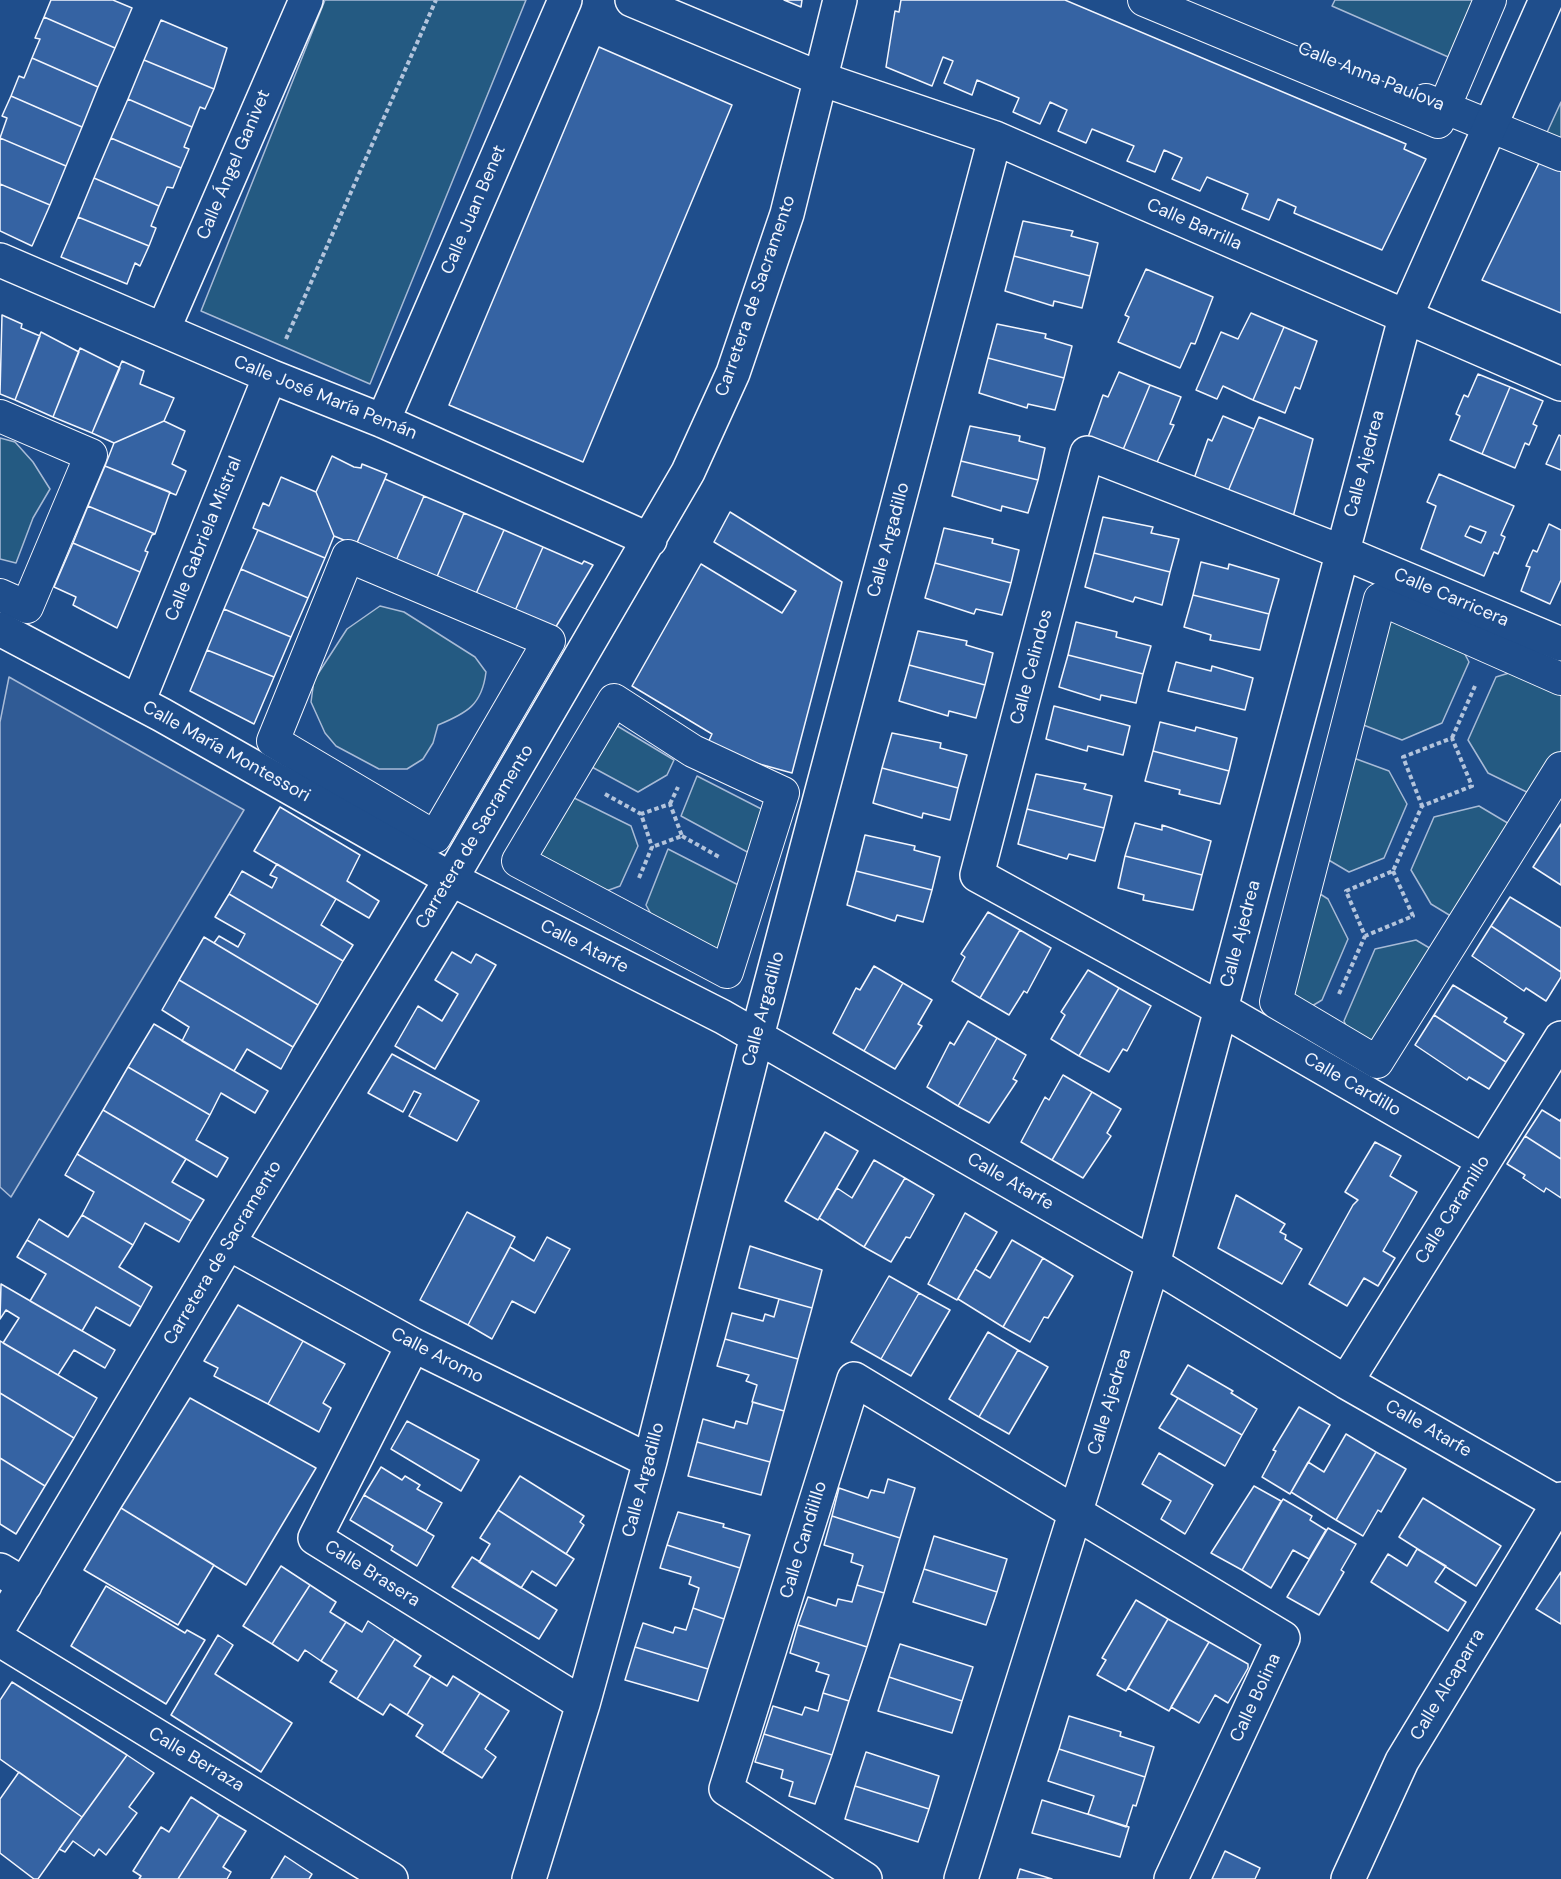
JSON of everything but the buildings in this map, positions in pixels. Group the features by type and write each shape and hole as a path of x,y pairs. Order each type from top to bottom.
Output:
{"street":[{"name":"Calle Ángel Ganivet","path":"163,330 306,0"},
{"name":"Calle Juan Benet","path":"383,421 565,0"},
{"name":"Calle Barrilla","path":"632,0 821,79 995,138 1561,384"},
{"name":"Carretera de Sacramento","path":"0,1626 12,1578 228,1243 451,879 688,472 733,373 787,214 840,0"},
{"path":"1144,0 1438,122 1445,108 1447,96 1490,0"},
{"name":"Calle Anna Paulova","path":"1182,0 1561,155"},
{"name":"Calle Ajedrea","path":"961,1879 1153,1264 1405,318 1546,0"},
{"name":"Calle Argadillo","path":"529,1879 583,1704 650,1461 757,1036 995,138"},
{"name":"Calle José María Pemán","path":"0,260 270,376 383,421 650,540"},
{"name":"Calle Gabriela Mistral","path":"138,702 270,376"},
{"path":"0,416 91,455 27,607 0,595"},
{"name":"Calle Celindos","path":"1221,1009 977,875 1088,453 1342,552"},
{"name":"Calle Carricera","path":"1342,552 1561,644"},
{"path":"348,556 549,642 435,837 273,741 348,556"},
{"path":"1561,679 1380,599 1276,1002 1377,1062 1561,768"},
{"name":"Calle María Montessori","path":"0,629 138,702 451,879"},
{"path":"614,700 693,751 783,793 727,972 518,861 614,700"},
{"name":"Calle Atarfe","path":"451,879 757,1036 1153,1264 1347,1382 1559,1501"},
{"name":"Calle Cardillo","path":"1221,1009 1484,1161"},
{"name":"Calle Caramillo","path":"1347,1382 1561,1038"},
{"name":"Calle Aromo","path":"228,1243 413,1345 650,1461"},
{"name":"Calle Brasera","path":"413,1345 315,1539 583,1704"},
{"name":"Calle Candilillo","path":"865,1879 726,1789 854,1379 1077,1511"},
{"name":"Calle Alcaparra","path":"1348,1879 1402,1761 1559,1501"},
{"name":"Calle Bolina","path":"1077,1511 1283,1638 1171,1879"},
{"name":"Calle Berraza","path":"0,1640 391,1879"}],"path":[{"path":"270,376 436,0"},
{"path":"1393,871 1413,915 1365,936 1346,891 1393,871 1422,806 1472,786 1452,738 1403,757 1422,806"},
{"path":"670,804 682,836 652,847 641,814 670,804"}],"shaded area":[{"path":"325,0 526,0 370,384 201,311"},
{"path":"1335,0 1490,0 1462,63 1332,6"},
{"path":"1561,102 1561,146 1544,139"},
{"path":"0,438 15,442 33,462 50,489 33,518 16,563 0,559"},
{"path":"1380,599 1453,632 1469,662 1442,723 1402,740 1348,719"},
{"path":"380,606 404,612 475,657 486,672 477,700 465,712 438,725 433,743 423,759 407,769 379,769 336,746 325,733 311,702 314,680 347,629"},
{"path":"1532,666 1561,679 1561,768 1541,799 1488,773 1468,740 1496,677"},
{"path":"9,677 244,810 11,1197 0,1187 0,722"},
{"path":"604,718 674,760 667,775 638,792 579,760"},
{"path":"1340,753 1389,771 1407,804 1384,858 1349,872 1315,852"},
{"path":"697,776 775,816 762,860 681,816"},
{"path":"560,791 631,826 638,846 620,886 587,898 518,861"},
{"path":"1479,806 1521,831 1464,924 1431,904 1411,870 1434,817"},
{"path":"668,849 752,892 727,972 665,939 646,905"},
{"path":"1306,885 1328,899 1348,939 1322,1000 1297,1015 1276,1002"},
{"path":"1416,940 1443,956 1377,1062 1356,1049 1344,1021 1375,949"}]}
